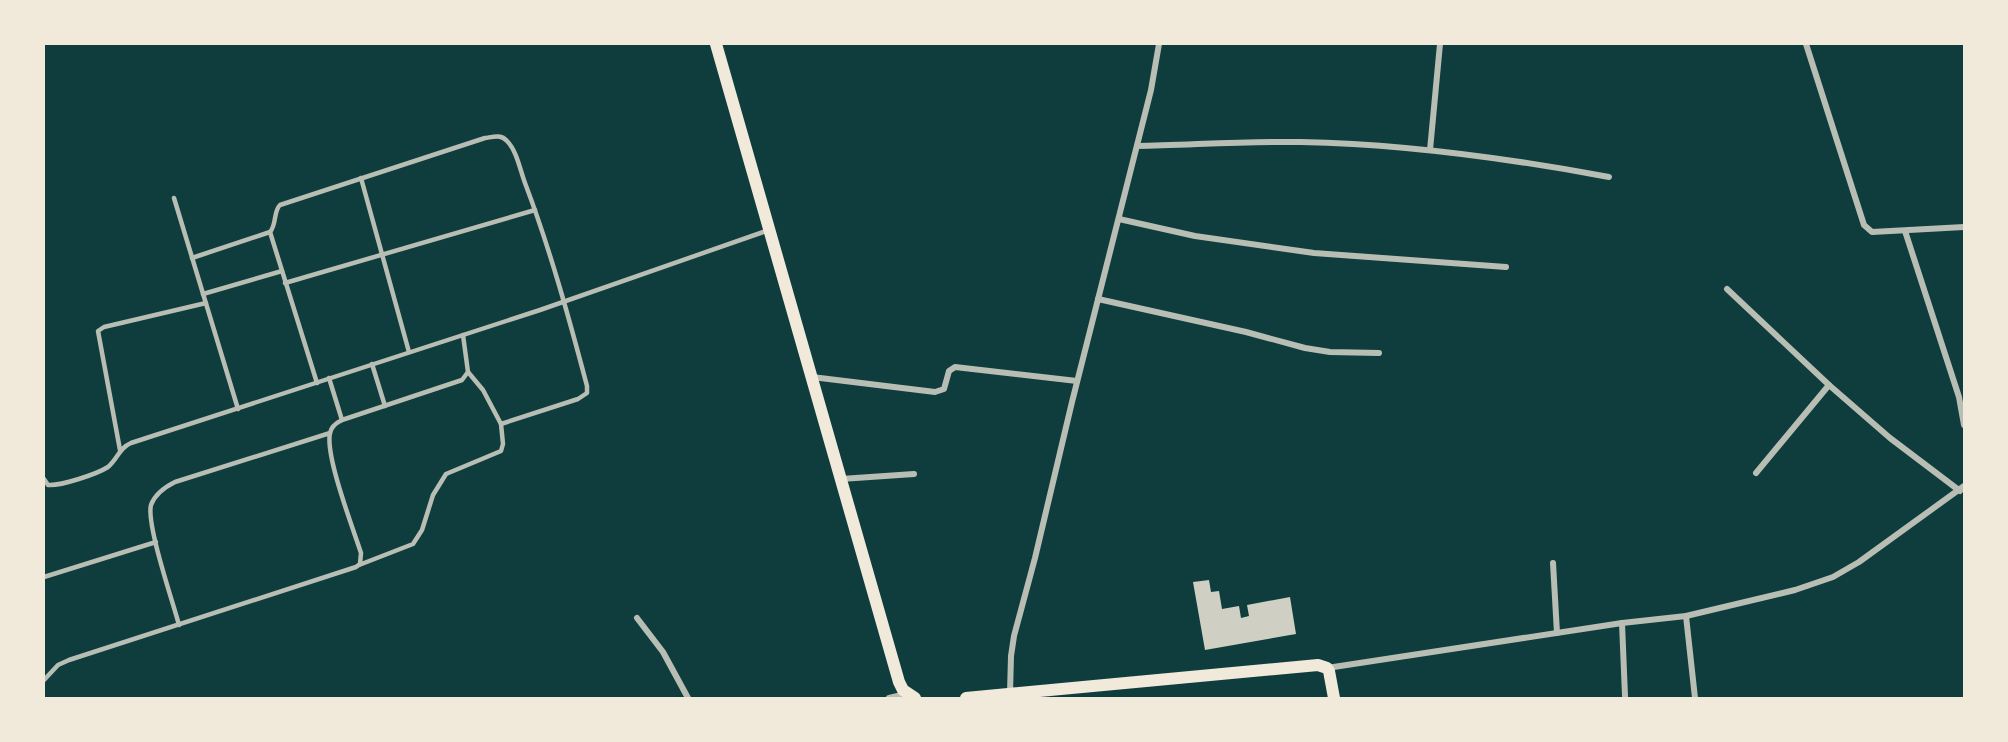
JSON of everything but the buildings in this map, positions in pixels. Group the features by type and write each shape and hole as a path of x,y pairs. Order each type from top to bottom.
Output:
{"main road":[{"path":"716,44 899,682 911,696"},
{"path":"966,699 1318,665 1327,668 1334,699"}],"street":[{"path":"1010,693 1014,636 1157,68 1159,44"},
{"path":"1430,150 1440,44"},
{"path":"1806,44 1864,225 1872,232 1965,227"},
{"path":"1137,146 1299,142 1463,152 1609,177"},
{"path":"1119,219 1195,236 1302,252 1506,267"},
{"path":"1905,231 1959,398 1965,425"},
{"path":"1327,668 1686,616 1795,590 1833,577 1859,562 1962,488 1890,438 1829,386 1727,289"},
{"path":"1098,299 1246,332 1305,348 1330,352 1379,353"},
{"path":"812,377 935,392 944,388 949,371 955,367 1077,381"},
{"path":"1755,473 1829,386"},
{"path":"840,479 914,474"},
{"path":"1553,563 1557,633"},
{"path":"1686,616 1695,699"},
{"path":"637,618 663,652 688,699"},
{"path":"1622,624 1625,696"},
{"path":"890,699 911,696"}],"lane":[{"path":"192,258 270,232 274,228 276,209 279,205 486,138 498,136 506,139 512,148 535,210 565,300 587,393 578,399 501,424"},
{"path":"361,178 409,352"},
{"path":"174,198 238,409"},
{"path":"285,283 535,210"},
{"path":"44,479 48,485 52,486 97,471 108,466 120,450 130,443 463,335 769,230"},
{"path":"270,232 316,382"},
{"path":"203,294 282,271"},
{"path":"120,450 98,331 104,327 206,303"},
{"path":"44,680 58,665 69,660 359,565 413,544 422,530 433,495 446,474 501,451 503,444 501,424 483,390 468,372 463,335"},
{"path":"372,364 385,406"},
{"path":"359,565 362,560 361,553 337,477 329,443 330,433 336,423 342,420 453,384 462,380 468,372"},
{"path":"329,378 342,420"},
{"path":"179,625 156,542 151,514 151,505 164,488 175,482 232,463 330,433"},
{"path":"44,577 156,542"}]}
